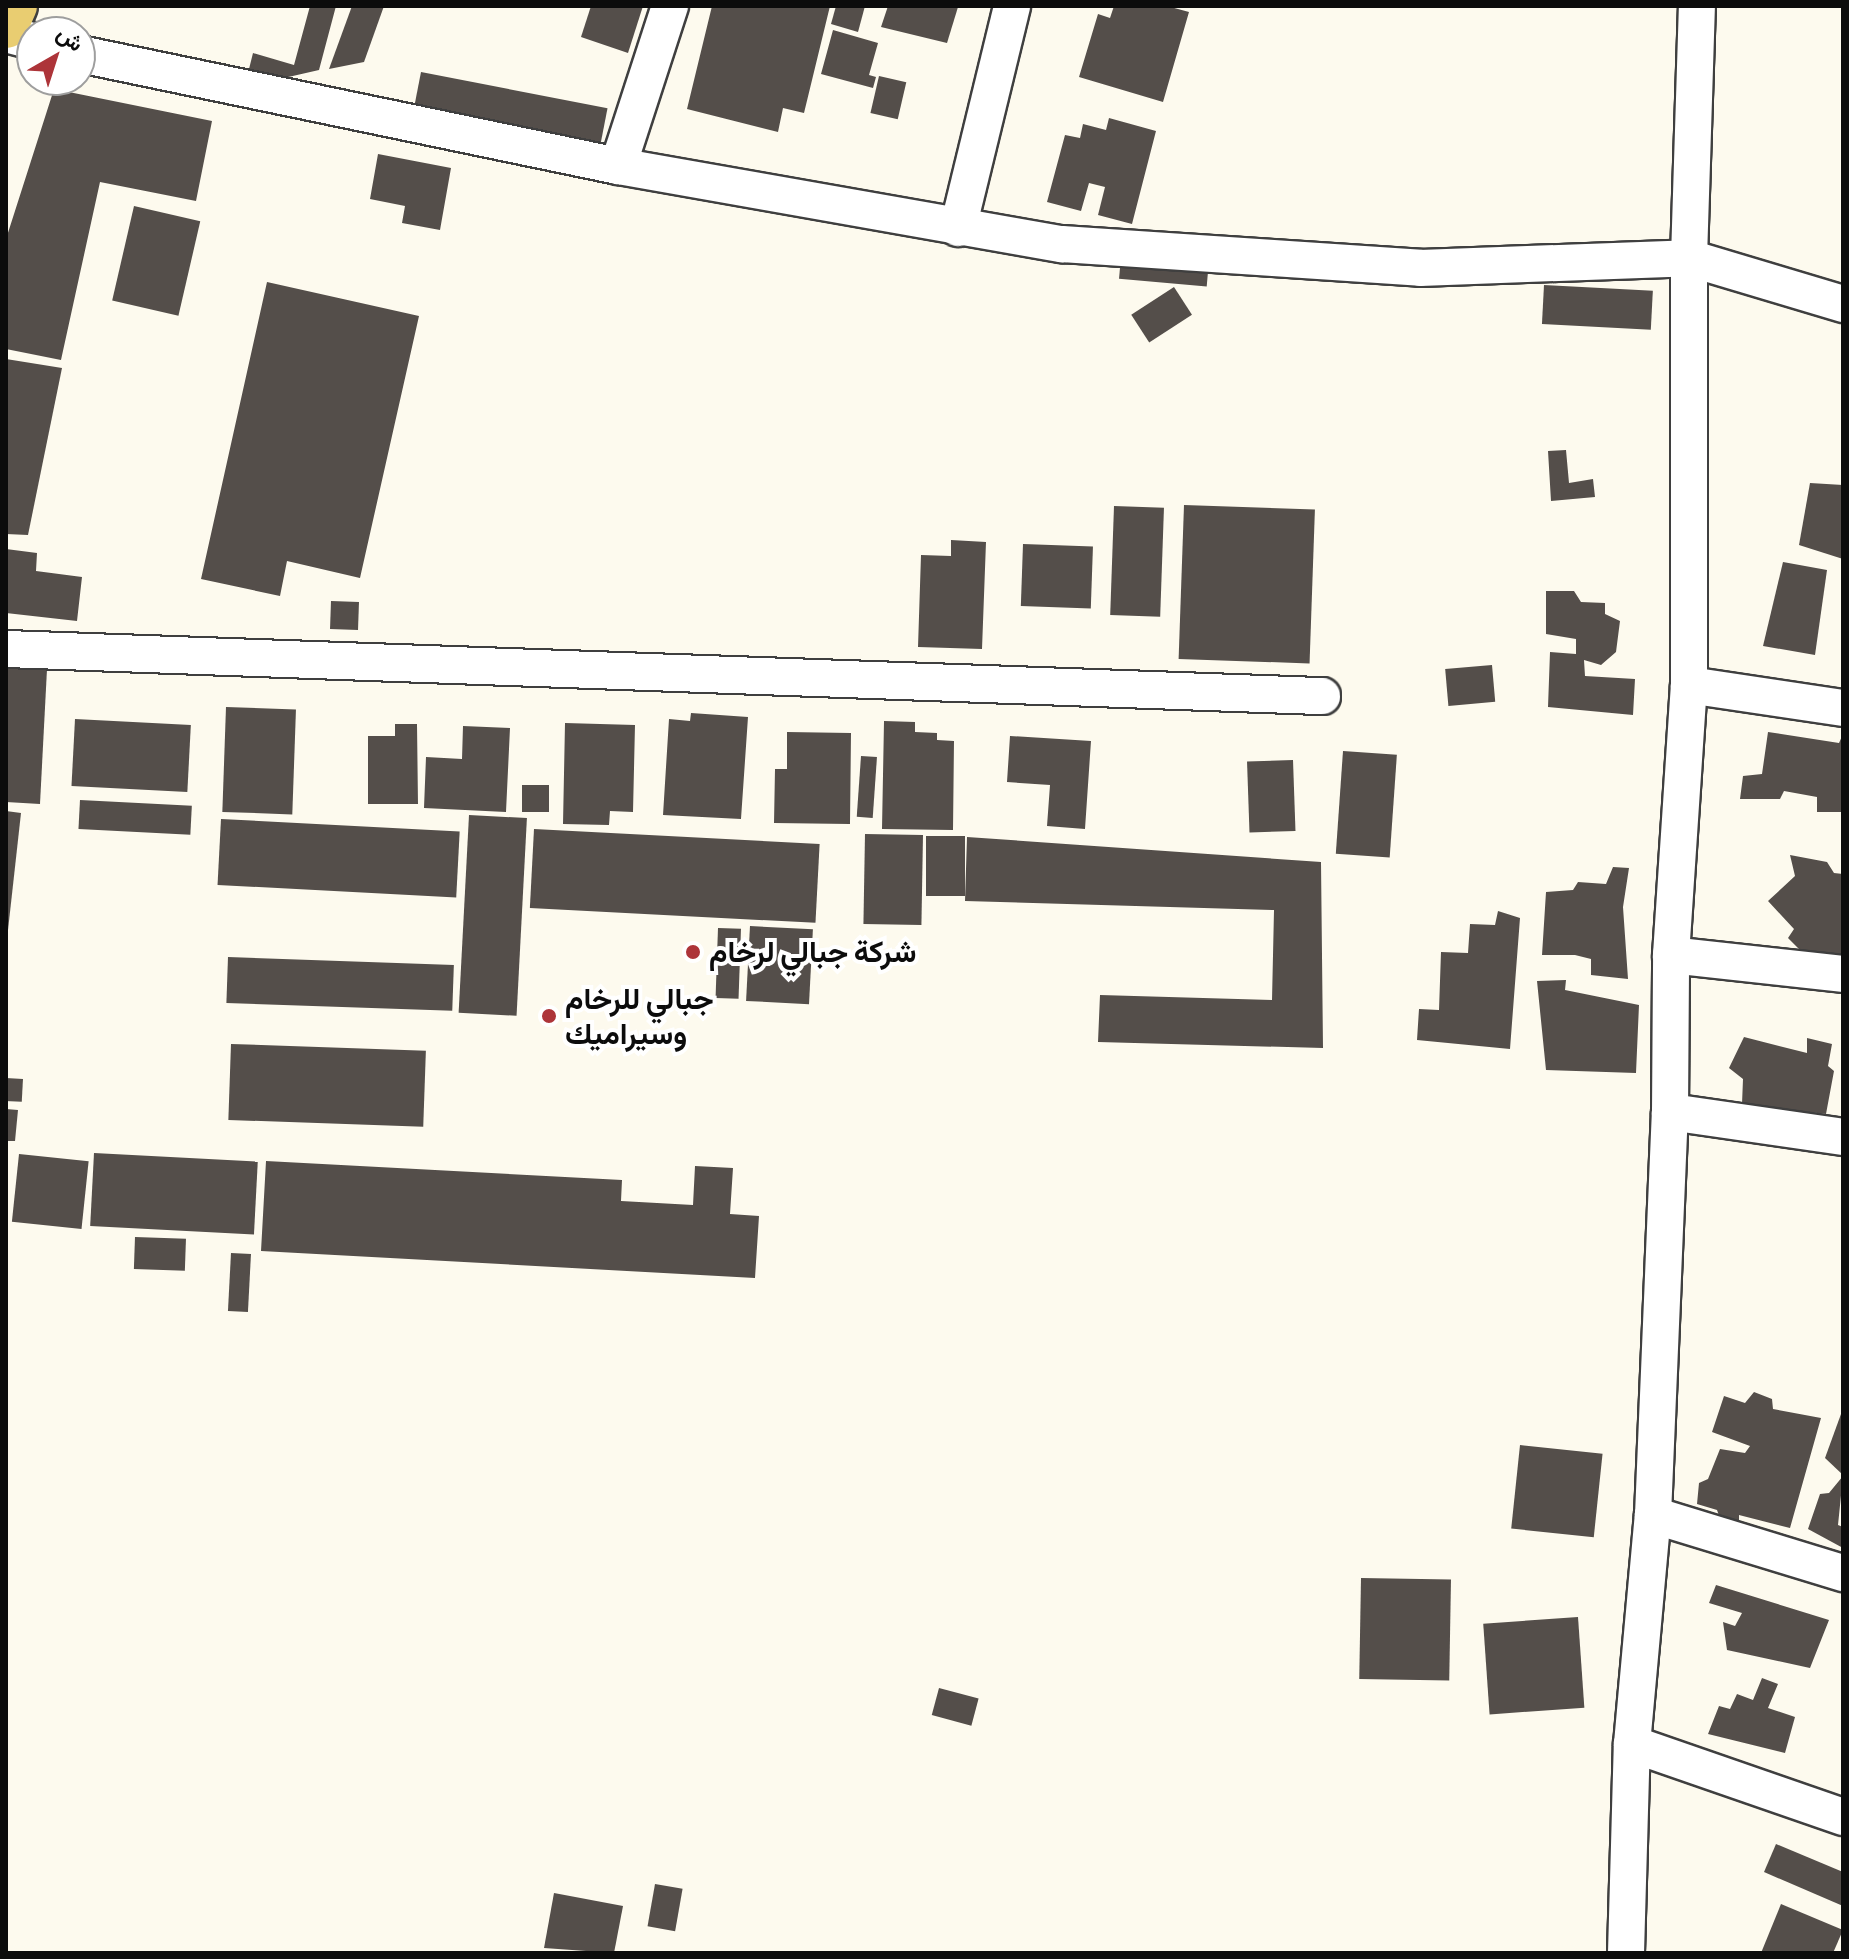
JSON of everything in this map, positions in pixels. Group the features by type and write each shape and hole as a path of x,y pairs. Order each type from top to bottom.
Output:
{"main road":[{"path":"6,26 15,6"}],"street":[{"path":"618,166 670,6"},
{"path":"958,228 1012,6"},
{"path":"1626,1953 1632,1744 1653,1515 1670,1112 1671,955 1689,685 1689,258 1697,6"},
{"path":"96,57 618,166 1062,244 1420,268 1689,258 1843,304"},
{"path":"6,649 1322,696"},
{"path":"1689,685 1843,708"},
{"path":"1671,955 1843,974"},
{"path":"1670,1112 1843,1137"},
{"path":"1653,1515 1843,1573"},
{"path":"1632,1744 1843,1817"}],"building":[{"path":"310,6 336,6 319,70 284,78 249,69 253,53 294,65"},
{"path":"352,6 384,6 364,62 329,69"},
{"path":"591,6 643,6 628,53 581,37"},
{"path":"712,6 830,6 804,113 783,108 778,132 687,109"},
{"path":"836,6 865,6 858,32 831,24"},
{"path":"888,6 958,7 947,43 881,27"},
{"path":"1114,6 1167,6 1189,12 1163,102 1079,77 1098,14 1110,18"},
{"path":"833,30 878,43 869,75 876,77 873,88 821,74"},
{"path":"421,72 608,108 598,156 412,120"},
{"path":"879,76 906,82 898,119 870,113"},
{"path":"52,96 89,96 212,121 196,201 100,182 61,360 6,349 6,239"},
{"path":"1109,118 1156,131 1132,224 1098,215 1105,187 1089,183 1081,211 1047,202 1065,135 1080,138 1083,124 1106,130"},
{"path":"378,154 451,168 440,230 402,223 405,206 370,199"},
{"path":"134,206 200,221 178,316 112,301"},
{"path":"1122,245 1210,253 1207,287 1119,279"},
{"path":"267,282 419,316 360,578 287,561 280,596 201,579"},
{"path":"1544,285 1653,291 1651,330 1542,324"},
{"path":"1174,287 1192,315 1149,342 1131,315"},
{"path":"6,359 62,368 28,535 6,534"},
{"path":"1566,450 1569,483 1593,479 1595,497 1551,501 1548,451"},
{"path":"1810,483 1843,485 1843,559 1799,545"},
{"path":"1184,505 1315,510 1310,663 1179,659"},
{"path":"1114,506 1164,508 1160,617 1110,615"},
{"path":"951,540 986,542 982,649 918,647 921,555 951,556"},
{"path":"1023,544 1093,546 1091,608 1021,606"},
{"path":"6,549 37,553 36,571 82,577 77,621 6,613"},
{"path":"1783,562 1827,570 1815,655 1763,646"},
{"path":"1546,591 1574,591 1581,602 1605,603 1605,614 1620,621 1616,652 1601,665 1584,660 1585,676 1635,679 1633,715 1548,707 1550,652 1576,654 1576,639 1546,634"},
{"path":"331,601 359,602 358,630 330,629"},
{"path":"1492,665 1495,702 1448,706 1445,669"},
{"path":"6,667 47,669 40,804 6,802"},
{"path":"226,707 296,709 292,814 222,812"},
{"path":"691,713 748,717 741,819 663,815 669,719 690,721"},
{"path":"75,719 191,725 187,792 71,786"},
{"path":"884,721 915,722 915,732 937,733 937,740 954,741 953,830 882,829"},
{"path":"565,723 635,725 633,812 610,811 609,825 563,824"},
{"path":"395,724 417,724 418,804 368,804 368,736 395,736"},
{"path":"463,726 510,728 506,812 424,808 426,757 462,759"},
{"path":"787,732 851,733 850,824 774,823 775,769 787,769"},
{"path":"1768,732 1839,743 1843,734 1843,812 1817,812 1817,797 1784,791 1780,799 1740,799 1743,776 1762,774"},
{"path":"1010,736 1091,741 1085,829 1047,826 1050,785 1007,782"},
{"path":"1343,751 1397,755 1390,858 1336,854"},
{"path":"861,756 877,757 873,818 857,817"},
{"path":"1293,760 1295,831 1250,833 1247,762"},
{"path":"522,785 549,785 549,812 522,812"},
{"path":"80,800 192,806 190,835 78,829"},
{"path":"6,811 21,813 8,930 6,930"},
{"path":"469,815 527,818 517,1016 459,1013"},
{"path":"221,819 460,832 456,897 218,885"},
{"path":"534,829 820,844 815,923 530,908"},
{"path":"865,834 923,835 921,925 863,924"},
{"path":"926,836 965,836 965,896 926,896"},
{"path":"967,837 1321,862 1323,1048 1098,1042 1100,995 1272,1000 1274,910 965,901"},
{"path":"1790,855 1827,862 1834,873 1843,874 1843,962 1802,952 1788,938 1794,929 1768,901 1795,876"},
{"path":"1613,867 1629,868 1623,907 1628,979 1591,975 1591,959 1575,955 1542,955 1546,892 1573,890 1578,882 1606,884"},
{"path":"1498,911 1520,918 1510,1049 1417,1040 1419,1009 1439,1010 1441,952 1468,953 1470,924 1495,925"},
{"path":"750,926 813,929 809,1004 746,1001"},
{"path":"718,928 741,929 739,999 716,998"},
{"path":"228,957 454,965 452,1011 226,1003"},
{"path":"1566,980 1565,990 1639,1005 1636,1073 1546,1070 1537,981"},
{"path":"1744,1037 1807,1053 1807,1038 1832,1044 1828,1066 1834,1071 1826,1114 1742,1104 1743,1079 1729,1068"},
{"path":"231,1044 426,1051 423,1127 228,1120"},
{"path":"6,1078 23,1079 22,1102 6,1101"},
{"path":"6,1109 18,1110 15,1141 6,1141"},
{"path":"94,1153 258,1162 254,1234 90,1226"},
{"path":"19,1154 89,1161 82,1229 12,1222"},
{"path":"266,1161 622,1180 621,1201 693,1205 695,1166 733,1168 730,1214 759,1216 755,1278 261,1251"},
{"path":"135,1237 186,1239 185,1271 134,1269"},
{"path":"231,1253 251,1254 248,1312 228,1311"},
{"path":"1754,1392 1772,1399 1773,1409 1821,1418 1790,1528 1739,1515 1739,1527 1722,1524 1717,1510 1697,1504 1699,1483 1708,1479 1720,1449 1745,1453 1750,1446 1712,1432 1724,1396 1745,1403"},
{"path":"1843,1414 1843,1475 1825,1458"},
{"path":"1520,1445 1603,1454 1594,1537 1511,1529"},
{"path":"1843,1476 1838,1525 1843,1527 1843,1548 1808,1529 1820,1494 1829,1493"},
{"path":"1361,1578 1451,1580 1449,1681 1359,1679"},
{"path":"1716,1585 1829,1620 1810,1668 1727,1650 1723,1622 1735,1626 1742,1613 1709,1603"},
{"path":"1578,1617 1584,1708 1490,1714 1483,1624"},
{"path":"1762,1678 1778,1684 1768,1708 1795,1717 1785,1753 1708,1734 1719,1706 1730,1709 1737,1694 1753,1700"},
{"path":"939,1688 979,1699 971,1726 932,1715"},
{"path":"1776,1844 1843,1872 1843,1906 1764,1872"},
{"path":"655,1884 683,1889 675,1931 648,1926"},
{"path":"554,1893 623,1906 614,1953 544,1948"},
{"path":"1781,1904 1843,1930 1833,1953 1761,1953"}],"place":[{"name":"شركة جبالي لرخام","path":"693,952"},
{"name":"جبالي للرخام وسيراميك","path":"549,1016"}]}
